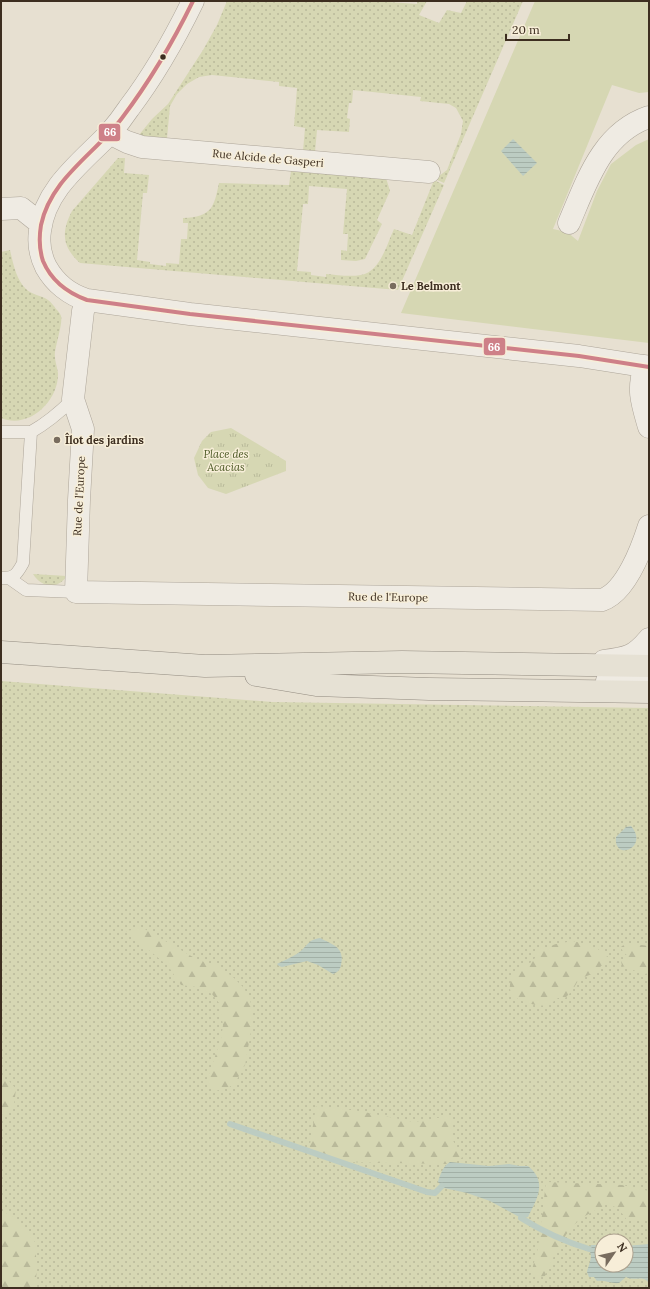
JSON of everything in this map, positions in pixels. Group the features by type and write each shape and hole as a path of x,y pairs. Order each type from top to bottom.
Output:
{"main road":[{"path":"1,652 205,666 402,662 649,665"},
{"path":"205,666 316,685 429,689 649,692"}],"street":[{"path":"193,1 181,26 145,86 109,133 66,178 53,194 46,207 41,224 39,240 40,251 50,273 57,283 78,297 87,300 190,314 579,356 647,366 641,380 641,400 649,426"},
{"path":"570,223 593,168 606,147 630,125 649,117"},
{"name":"Rue Alcide de Gasperi","path":"109,133 127,142 142,147 429,172"},
{"path":"1,209 21,208 41,224"},
{"name":"Rue de l'Europe","path":"87,300 83,311 73,398 83,429 76,592 602,600 611,596 627,577 643,546 649,526"},
{"path":"558,665 623,659 637,652 649,639"},
{"path":"649,639 646,652 649,665"},
{"path":"429,689 460,681 649,681"}],"lane":[{"path":"1,432 31,432 49,420 73,398"},
{"path":"5,578 18,573 23,563 31,432"},
{"path":"5,578 26,590 76,592"}],"green space":[{"path":"227,1 375,1 417,4 417,1 427,1 419,15 439,23 447,10 461,13 467,1 523,1 444,183 435,179 447,170 461,134 463,121 456,108 449,104 420,101 421,97 353,90 352,103 349,103 347,118 350,119 349,132 317,130 315,152 303,151 305,128 294,126 297,88 279,86 279,82 212,75 199,77 187,84 177,94 170,106 167,138 153,139 139,135 152,119 168,104 203,50 217,25"},
{"path":"535,1 649,1 649,92 639,93 612,85 553,229 567,232 578,241 597,191 611,164 636,145 649,139 649,343 401,313"},
{"path":"118,158 125,158 124,173 149,175 147,193 143,193 137,260 150,262 150,264 166,266 166,263 179,264 181,239 187,239 188,223 183,223 183,218 206,213 213,204 219,183 289,185 291,171 386,178 390,191 377,220 382,224 365,259 356,261 341,260 341,250 347,251 348,234 343,234 347,189 309,186 308,204 303,204 297,271 311,272 311,275 326,277 326,274 357,276 368,273 378,263 394,229 412,235 434,180 444,185 398,290 80,263 70,251 65,239 68,219 72,211"},
{"path":"10,250 15,271 26,289 31,293 49,301 61,316 55,352 58,373 57,383 53,394 48,403 32,416 22,420 12,421 1,418 1,252"},
{"name":"Place des Acacias","path":"231,428 286,461 286,471 226,494 208,488 198,475 194,458 202,441 211,432"},
{"path":"33,574 67,576 59,584 50,586 41,582"},
{"path":"1,681 272,702 649,708 649,1288 1,1288"},
{"path":"143,928 198,960 217,965 243,987 250,998 253,1020 245,1065 235,1083 228,1088 215,1091 207,1080 221,1039 223,1025 219,1003 212,994 197,987 181,985 168,966 126,931"},
{"path":"573,941 598,949 610,959 607,964 601,966 597,972 579,979 572,991 565,998 558,998 553,1002 539,1006 516,998 513,995 510,987 514,973 521,967 531,962 536,956 538,950 556,944"},
{"path":"626,943 649,946 649,973 644,974 622,966 621,961 628,956 623,952 621,947"},
{"path":"1,1081 9,1081 16,1089 14,1105 1,1116"},
{"path":"316,1106 359,1111 414,1122 449,1116 452,1123 452,1139 463,1157 447,1164 339,1162 309,1151"},
{"path":"546,1182 622,1185 649,1191 649,1219 627,1220 618,1208 607,1204 585,1216 571,1228 561,1243 545,1276 530,1277 538,1248"},
{"path":"1,1211 11,1215 35,1242 37,1269 35,1288 1,1288"}],"shaded area":[{"path":"513,139 537,163 523,176 501,151"},
{"path":"631,826 636,834 634,846 630,849 620,849 617,845 616,837 626,827"},
{"path":"320,938 340,950 342,959 341,965 339,970 333,974 318,965 307,961 282,967 277,964 302,950 311,941"},
{"path":"450,1162 489,1166 509,1164 528,1166 538,1178 539,1191 535,1204 528,1217 521,1218 490,1201 467,1193 444,1188 438,1182 444,1168"},
{"path":"649,1244 649,1283 641,1278 633,1279 626,1277 619,1283 616,1283 597,1281 594,1277 589,1277 587,1272 591,1257 591,1245 594,1245 594,1273 634,1273 634,1245"}],"waterway":[{"path":"230,1124 427,1192 435,1193 442,1186"},
{"path":"521,1218 554,1236 589,1249"}],"transit line":[{"name":"66","path":"193,1 142,90 111,131 64,180 46,208 40,230 40,243 43,261 46,268 55,280 67,290 87,300 190,314 579,356 649,367"}],"place":[{"name":"Le Belmont","path":"393,286"},
{"name":"Îlot des jardins","path":"57,440"}]}
